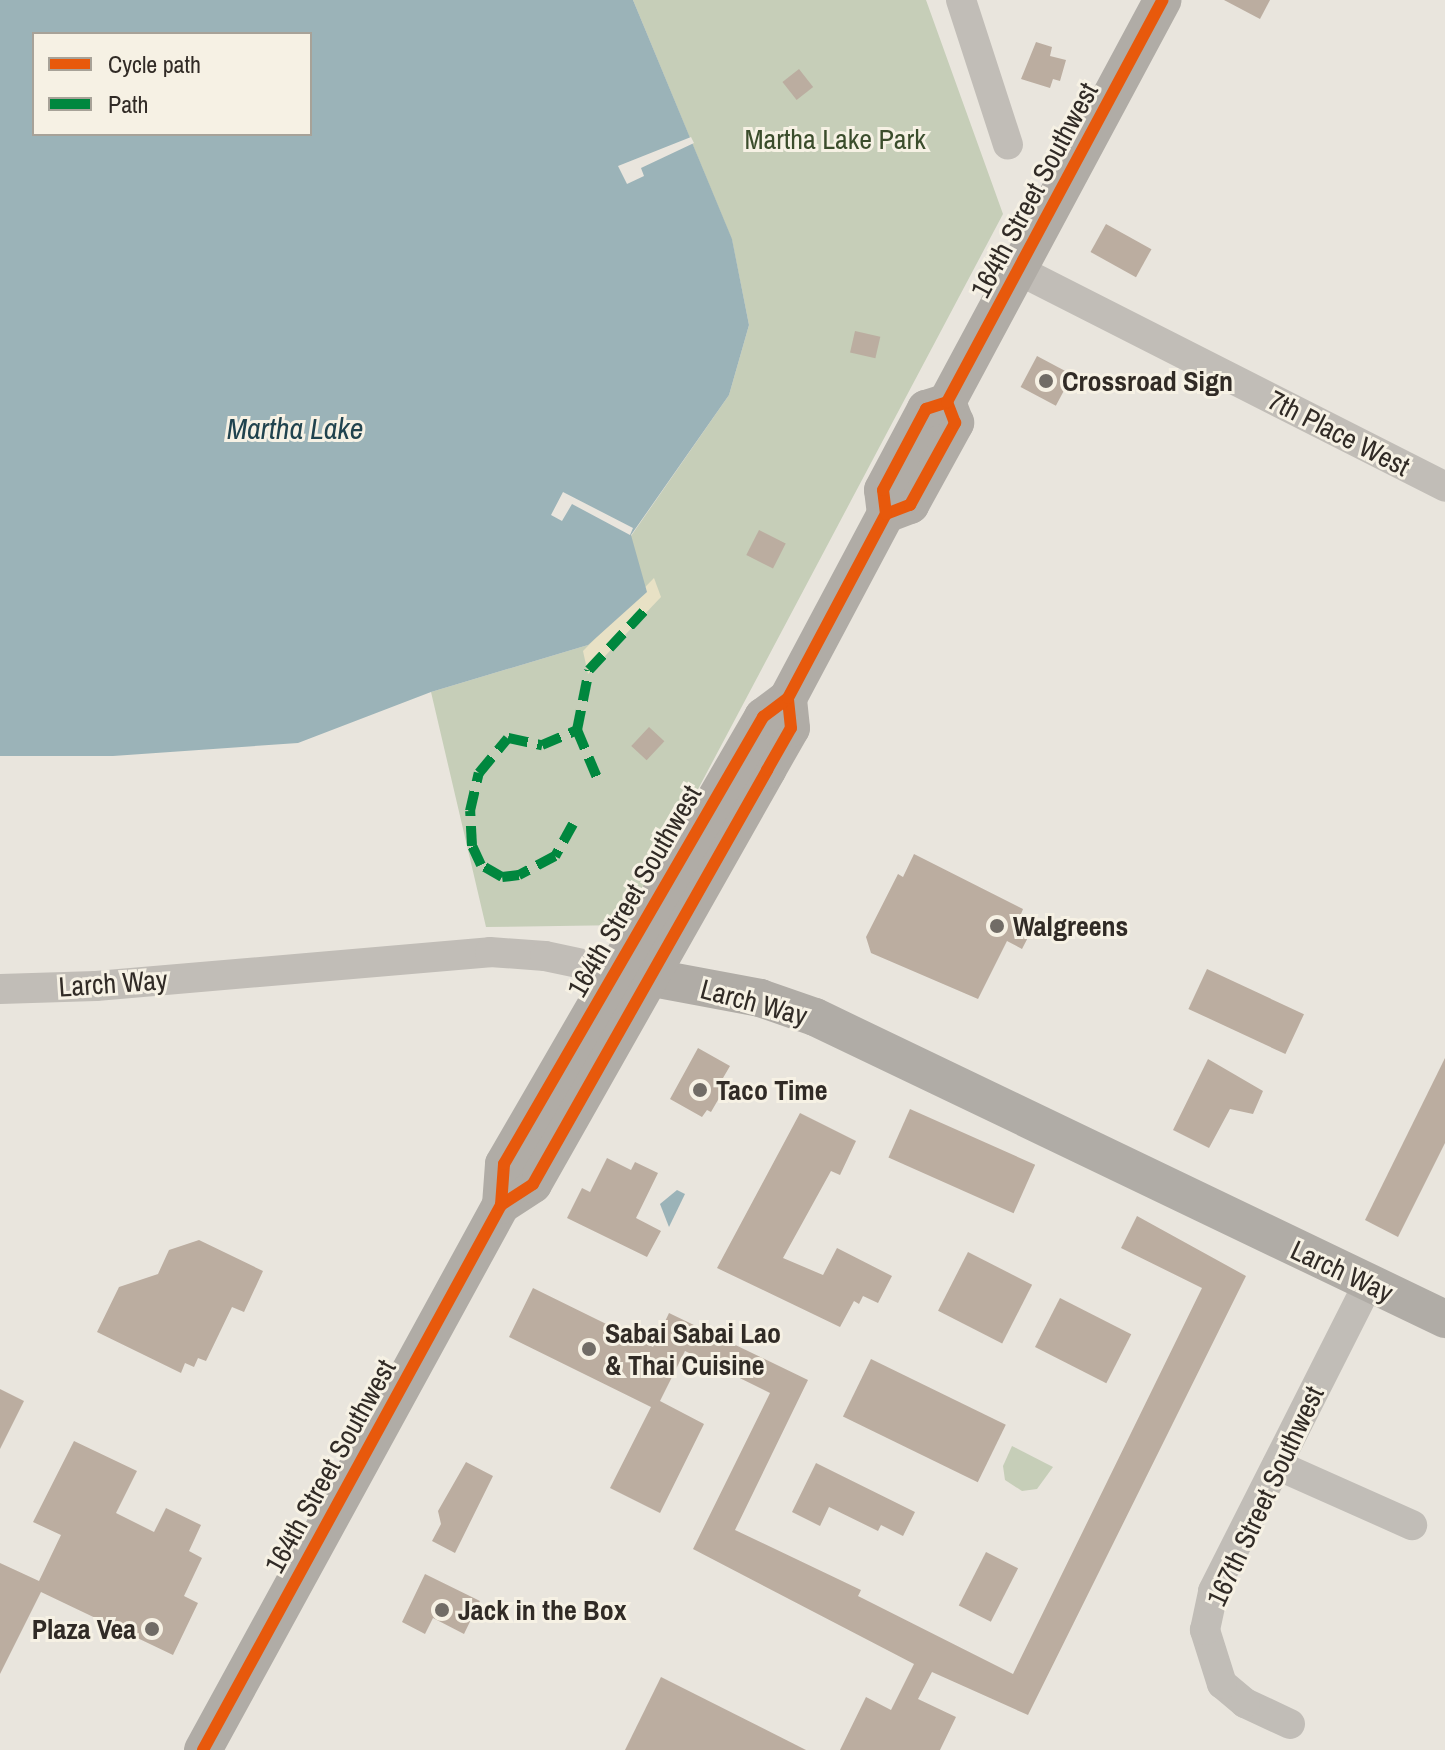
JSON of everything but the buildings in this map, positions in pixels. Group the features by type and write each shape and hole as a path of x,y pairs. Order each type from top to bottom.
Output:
{"main road":[{"name":"164th Street Southwest","path":"203,1750 501,1205 504,1164 632,975 763,717 788,698 886,514 883,490 926,409 947,402 1163,0"},
{"name":"Larch Way","path":"632,975 733,992 815,1017 1274,1225 1368,1284 1445,1319"}],"street":[{"path":"961,0 1008,145"},
{"name":"7th Place West","path":"1018,270 1445,487"},
{"name":"Larch Way","path":"0,989 96,986 490,952 557,958 632,975"},
{"name":"167th Street Southwest","path":"1290,1724 1245,1703 1222,1684 1205,1630 1213,1591 1368,1284"},
{"path":"1277,1465 1412,1525"}],"green space":[{"name":"Martha Lake Park","path":"633,0 926,0 1003,214 626,925 486,927 431,692 588,645 631,536 729,395 749,325 732,240"},
{"path":"1012,1446 1053,1467 1037,1489 1022,1491 1005,1480 1003,1466"}],"sand":[{"path":"654,578 661,597 588,674 583,651"}],"water":[{"name":"Martha Lake","path":"0,0 633,0 732,239 749,325 729,395 631,535 647,592 588,645 431,692 298,743 113,756 0,756"},
{"path":"677,1190 685,1194 669,1227 660,1204"}],"pier":[{"path":"691,137 694,143 641,168 644,176 627,184 618,166"},
{"path":"563,492 633,528 630,535 572,504 562,521 551,515"}],"marked path":[{"path":"577,730 589,670 645,610"},
{"path":"573,824 555,856 519,875 502,877 481,865 472,846 470,811 479,773 508,738 542,745 577,730 598,780"}],"cycle path":[{"path":"203,1750 501,1205 504,1164 763,717 788,698 886,514 883,490 926,409 947,402 1163,0"},
{"path":"886,514 910,505 955,423 947,402"},
{"path":"501,1205 533,1184 791,728 788,698"}],"place":[{"name":"Crossroad Sign","path":"1046,381"},
{"name":"Walgreens","path":"997,926"},
{"name":"Taco Time","path":"700,1090"},
{"name":"Sabai Sabai Lao & Thai Cuisine","path":"589,1349"},
{"name":"Jack in the Box","path":"442,1610"},
{"name":"Plaza Vea","path":"152,1629"}]}
